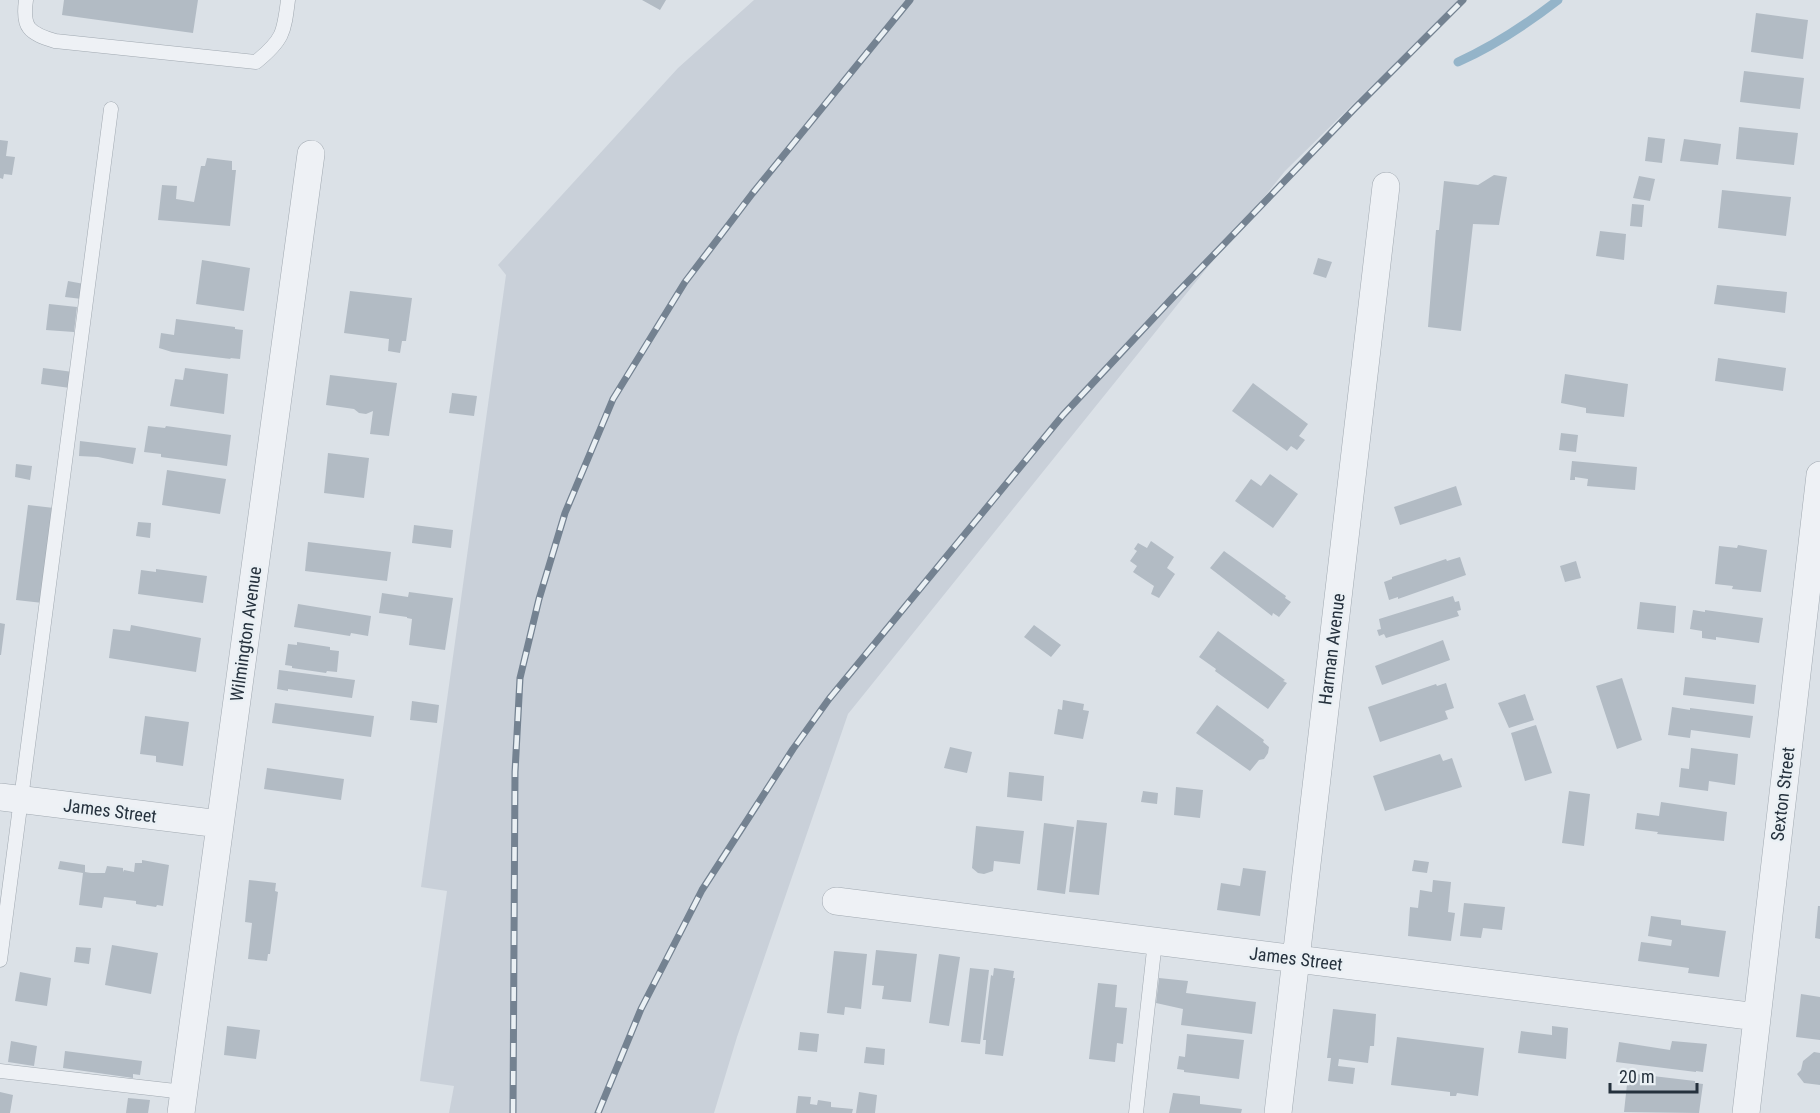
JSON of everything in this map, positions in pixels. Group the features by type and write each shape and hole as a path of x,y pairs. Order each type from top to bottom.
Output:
{"street":[{"name":"Wilmington Avenue","path":"182,1103 311,154"},
{"name":"Harman Avenue","path":"1278,1113 1386,186"},
{"name":"Sexton Street","path":"1746,1113 1820,475"},
{"name":"James Street","path":"10,799 220,824"},
{"name":"James Street","path":"836,901 1757,1017"}],"lane":[{"path":"26,0 24,17 26,24 37,35 55,41 256,62 279,41 284,29 288,0"},
{"path":"0,960 10,799 111,109"},
{"path":"1136,1113 1155,941"},
{"path":"0,1071 182,1103"}],"shaded area":[{"path":"754,0 1459,0 1285,171 848,714 737,1037 714,1113 449,1113 454,1086 420,1081 447,891 421,887 506,275 498,265 678,68"}],"building":[{"path":"64,0 198,0 193,33 62,15"},
{"path":"642,0 666,0 660,10"},
{"path":"1756,13 1808,20 1803,59 1751,52"},
{"path":"1744,71 1804,78 1800,109 1740,102"},
{"path":"1739,127 1798,133 1794,165 1736,159"},
{"path":"1648,137 1665,139 1662,163 1645,161"},
{"path":"1684,139 1721,144 1718,165 1680,161"},
{"path":"0,140 8,141 6,156 15,157 12,175 4,174 3,179 0,178"},
{"path":"207,158 232,161 232,170 236,170 230,226 158,220 162,185 177,186 176,199 194,202 201,166 205,166"},
{"path":"1494,175 1507,177 1499,225 1473,224 1461,331 1428,327 1436,230 1439,230 1444,181 1478,185"},
{"path":"1639,176 1655,179 1650,201 1633,198"},
{"path":"1722,190 1791,197 1786,236 1718,228"},
{"path":"1632,204 1644,205 1642,227 1630,226"},
{"path":"1600,231 1626,234 1624,260 1596,256"},
{"path":"1318,258 1332,262 1326,278 1313,274"},
{"path":"202,260 250,268 244,311 196,304"},
{"path":"68,281 84,284 82,299 65,297"},
{"path":"1717,285 1787,292 1785,313 1714,304"},
{"path":"350,291 412,298 406,341 402,341 400,353 388,351 389,339 344,333"},
{"path":"49,304 77,307 74,332 46,330"},
{"path":"176,319 243,330 240,359 172,352 159,348 161,333 174,335"},
{"path":"1718,358 1786,368 1783,391 1715,381"},
{"path":"43,368 73,372 70,388 41,384"},
{"path":"185,368 228,374 224,414 170,406 175,379 183,380"},
{"path":"1565,374 1628,384 1624,417 1586,413 1586,408 1561,403"},
{"path":"330,375 397,383 389,436 370,434 373,411 366,414 354,409 326,405"},
{"path":"1253,383 1308,424 1299,436 1305,440 1297,450 1291,446 1287,451 1232,411"},
{"path":"452,393 477,396 474,416 449,413"},
{"path":"148,426 165,428 166,426 231,435 227,466 161,457 161,454 144,452"},
{"path":"1561,433 1578,435 1576,452 1559,450"},
{"path":"80,441 136,448 133,464 79,456"},
{"path":"328,453 369,458 364,498 324,493"},
{"path":"1572,461 1637,467 1635,490 1587,486 1588,479 1575,477 1575,480 1570,480"},
{"path":"16,464 32,466 30,480 15,477"},
{"path":"167,470 226,479 220,514 162,505"},
{"path":"1270,474 1298,494 1273,528 1235,501 1251,479 1261,486"},
{"path":"1456,486 1462,505 1400,525 1394,507"},
{"path":"28,505 54,508 43,603 16,600"},
{"path":"138,522 151,523 150,538 136,536"},
{"path":"414,525 453,530 451,548 412,543"},
{"path":"1151,541 1174,557 1167,568 1175,574 1159,598 1151,594 1154,586 1133,572 1137,566 1130,561 1137,551 1134,549 1138,543 1147,548"},
{"path":"308,542 391,552 387,581 305,571"},
{"path":"1738,545 1767,550 1761,592 1732,589 1733,586 1715,584 1719,546 1737,548"},
{"path":"1224,551 1291,602 1279,617 1273,613 1272,616 1210,568"},
{"path":"1460,557 1466,575 1398,599 1398,597 1389,600 1384,582 1392,577 1446,559 1447,561"},
{"path":"1576,561 1581,578 1565,582 1560,566"},
{"path":"156,569 207,576 203,603 138,594 141,570 156,572"},
{"path":"409,592 453,598 445,650 409,645 412,619 379,613 382,593 408,597"},
{"path":"1453,596 1455,602 1459,601 1461,610 1457,611 1459,616 1386,638 1384,634 1379,636 1377,630 1381,629 1379,619"},
{"path":"1640,602 1676,606 1674,633 1637,629"},
{"path":"298,604 371,616 368,636 351,633 350,636 294,627"},
{"path":"1693,610 1763,618 1759,643 1716,637 1716,640 1702,638 1702,631 1690,629"},
{"path":"0,623 5,624 1,655 0,655"},
{"path":"131,625 201,638 196,672 109,658 113,629 130,631"},
{"path":"1034,625 1061,645 1051,657 1024,637"},
{"path":"1218,631 1287,683 1268,709 1199,657"},
{"path":"1443,640 1450,660 1382,685 1375,666"},
{"path":"297,642 330,647 330,650 339,651 337,672 327,671 326,673 285,665 288,644 297,645"},
{"path":"279,670 355,680 352,698 277,689"},
{"path":"1685,677 1756,685 1754,704 1683,695"},
{"path":"1622,678 1642,740 1617,749 1596,686"},
{"path":"1446,683 1454,708 1445,711 1448,719 1380,742 1368,707 1436,684 1437,686"},
{"path":"1525,694 1534,720 1509,728 1498,703"},
{"path":"1063,700 1084,704 1083,710 1089,711 1083,739 1054,734 1058,709 1062,710"},
{"path":"412,701 439,705 437,723 410,720"},
{"path":"275,703 374,716 371,737 272,723"},
{"path":"1217,705 1264,740 1263,742 1269,747 1264,759 1259,760 1250,771 1196,733"},
{"path":"1672,707 1753,716 1750,738 1691,730 1690,738 1668,735"},
{"path":"145,716 189,722 183,766 156,762 156,756 140,754"},
{"path":"1536,725 1552,773 1525,781 1511,733"},
{"path":"950,747 972,752 967,773 944,768"},
{"path":"1691,748 1738,754 1735,785 1709,781 1708,791 1679,787 1681,768 1689,769"},
{"path":"1440,754 1443,761 1452,758 1462,787 1385,811 1373,776"},
{"path":"267,768 344,779 341,800 264,789"},
{"path":"1009,772 1044,776 1042,801 1007,797"},
{"path":"1176,787 1203,790 1200,818 1174,815"},
{"path":"1143,791 1158,793 1157,804 1141,802"},
{"path":"1569,791 1590,794 1584,846 1562,843"},
{"path":"1661,802 1727,812 1724,841 1657,834 1658,832 1635,829 1637,813 1659,816"},
{"path":"1077,820 1107,823 1099,895 1069,892"},
{"path":"1044,823 1074,827 1065,894 1037,890"},
{"path":"976,826 1024,831 1020,864 994,861 993,871 984,874 972,868"},
{"path":"142,860 169,865 163,906 136,904 136,901 104,897 102,908 79,905 83,873 58,869 60,861 85,865 85,872 91,873 105,873 107,866 123,868 123,872 124,870 134,872 135,863 142,863"},
{"path":"1414,860 1429,862 1427,873 1412,871"},
{"path":"1243,868 1266,871 1260,916 1217,910 1221,883 1240,886"},
{"path":"249,880 276,883 275,891 278,892 270,954 268,954 267,961 248,959 252,923 245,922"},
{"path":"1433,880 1451,882 1448,912 1455,913 1451,941 1408,936 1410,907 1418,908 1420,890 1432,892"},
{"path":"1464,903 1505,907 1502,930 1483,928 1481,938 1460,936"},
{"path":"1818,906 1820,906 1820,939 1815,938"},
{"path":"1651,916 1681,920 1681,925 1726,931 1719,977 1688,973 1689,968 1638,961 1641,942 1671,946 1672,940 1648,936"},
{"path":"112,945 158,953 151,994 105,985"},
{"path":"76,947 91,948 89,964 74,962"},
{"path":"876,950 917,954 911,1002 882,999 884,986 872,985"},
{"path":"834,951 867,954 861,1009 845,1007 844,1015 827,1013"},
{"path":"939,954 960,957 949,1026 929,1023"},
{"path":"970,968 989,970 980,1044 961,1042"},
{"path":"994,968 1014,971 1013,978 1015,978 1003,1056 985,1054 986,1040 983,1040 991,975 993,976"},
{"path":"20,972 51,978 47,1006 15,1001"},
{"path":"1159,978 1188,981 1186,993 1256,1002 1252,1034 1181,1025 1183,1009 1156,1003"},
{"path":"1098,983 1117,985 1115,1007 1127,1008 1123,1044 1117,1043 1115,1062 1089,1059"},
{"path":"1801,994 1820,997 1820,1040 1796,1037"},
{"path":"1333,1009 1376,1014 1374,1046 1370,1046 1368,1063 1339,1059 1338,1066 1355,1068 1353,1084 1328,1081 1331,1058 1327,1058"},
{"path":"227,1026 260,1030 256,1059 224,1055"},
{"path":"1552,1026 1568,1028 1566,1059 1518,1053 1521,1031 1552,1035"},
{"path":"800,1032 819,1034 817,1052 798,1050"},
{"path":"1187,1034 1244,1040 1239,1079 1184,1072 1184,1070 1177,1069 1179,1056 1185,1057"},
{"path":"1397,1037 1484,1048 1478,1096 1457,1093 1456,1096 1450,1096 1450,1092 1391,1085"},
{"path":"11,1041 37,1046 34,1066 8,1062"},
{"path":"1672,1041 1707,1044 1703,1072 1616,1062 1619,1042 1670,1050"},
{"path":"866,1047 885,1049 884,1065 864,1063"},
{"path":"65,1051 142,1061 140,1075 133,1074 133,1078 63,1068"},
{"path":"1814,1052 1820,1053 1820,1085 1804,1083 1797,1074 1801,1070 1803,1061"},
{"path":"1636,1074 1703,1084 1699,1113 1624,1112 1628,1075 1636,1076"},
{"path":"0,1092 13,1095 10,1113 0,1113"},
{"path":"859,1092 877,1095 875,1113 856,1113"},
{"path":"1173,1093 1200,1096 1200,1104 1242,1109 1241,1113 1169,1113"},
{"path":"798,1096 811,1097 810,1104 817,1105 818,1100 831,1102 831,1107 853,1109 852,1113 796,1113"},
{"path":"128,1098 150,1100 148,1113 126,1113"}],"waterway":[{"path":"1458,62 1510,34 1558,0"}],"railway":[{"path":"513,1113 515,772 520,678 539,599 565,513 613,399 685,282 752,194 910,0"},
{"path":"598,1113 641,1009 702,890 793,749 829,699 1063,415 1355,108 1463,0"}]}
